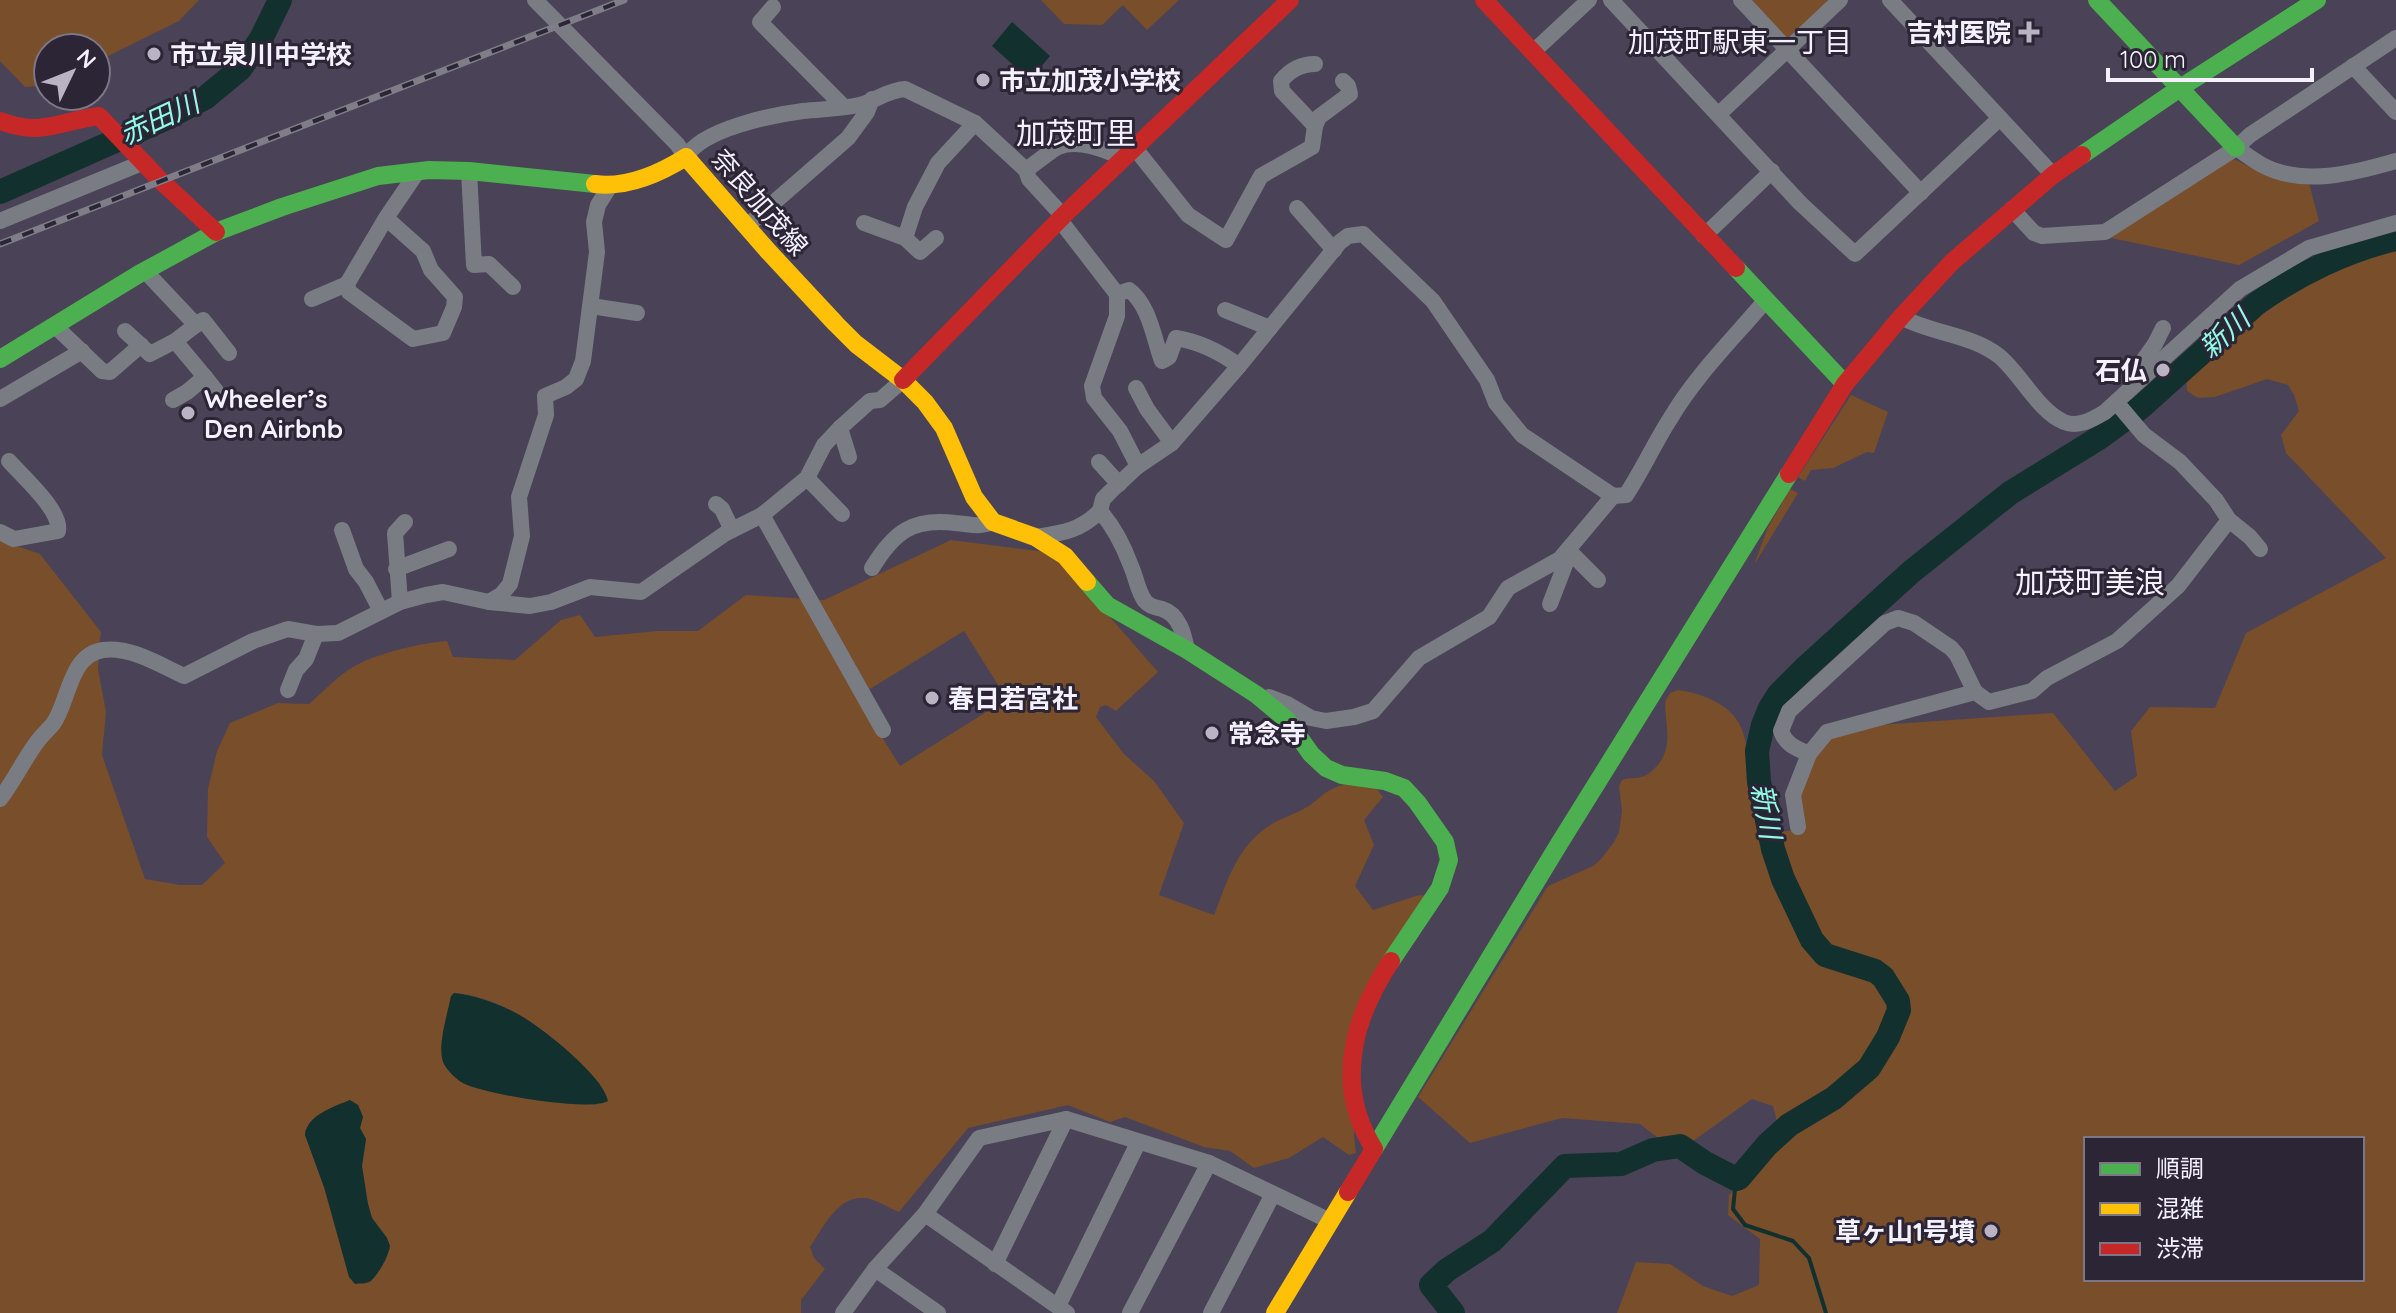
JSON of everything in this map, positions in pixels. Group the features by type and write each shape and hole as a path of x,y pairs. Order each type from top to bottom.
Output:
{"main road":[{"path":"903,380 966,311 1060,217 1290,0"},
{"path":"1484,0 1845,384"},
{"path":"2097,0 2236,148"},
{"path":"1275,1313 1559,844 1845,384 1952,262 2053,175 2307,2"},
{"path":"0,121 15,127 54,127 84,117 99,116 216,232"},
{"name":"奈良加茂線","path":"0,359 216,232 378,176 418,171 469,171 610,186 634,181 686,157 856,344 903,380 925,402 944,428 974,497 993,522"},
{"path":"993,522 1035,537 1065,556 1107,605 1187,650 1257,695 1287,720 1311,754 1326,768 1342,775 1385,781 1404,788 1445,842 1449,860 1440,888 1380,978 1355,1038 1351,1070 1354,1103 1364,1133 1374,1149"}],"street":[{"path":"535,0 677,144 686,157 702,139 719,132 773,116 859,105 897,89 905,89 939,103 975,123 1026,170 1029,179 1117,294 1117,316 1092,386 1094,398 1120,431 1138,466"},
{"path":"1533,52 1589,0"},
{"path":"1611,0 1800,203 1855,254 2000,118"},
{"path":"1741,0 1921,193"},
{"path":"1719,114 1840,0"},
{"path":"1890,0 2053,175"},
{"path":"773,7 760,22 843,106"},
{"path":"2012,209 2034,233 2042,236 2105,232 2236,148 2250,135 2396,38"},
{"path":"1315,64 1303,64 1281,81 1282,91 1315,126"},
{"path":"2353,66 2396,112"},
{"path":"1026,170 1058,147 1091,146 1128,152 1188,215 1226,240 1261,176 1312,147 1319,117 1350,94 1343,81"},
{"path":"747,226 848,138 867,112 872,99"},
{"path":"905,238 915,207 938,163 975,123"},
{"path":"2236,148 2264,166 2302,176 2337,176 2396,161"},
{"path":"0,221 144,162"},
{"path":"312,299 347,284 418,171"},
{"path":"469,171 474,265 489,264 513,287"},
{"path":"1704,236 1772,171"},
{"path":"489,602 501,595 510,584 522,536 519,497 546,415 545,396 576,379 583,361 597,252 594,222 598,205 610,186"},
{"path":"1297,208 1334,250"},
{"path":"347,284 349,292 413,339 443,333 455,297 431,270 423,251 386,218"},
{"path":"864,223 905,238 920,252 936,238"},
{"path":"1901,317 1992,352 2013,370 2049,411 2065,423 2076,425 2090,420 2120,400 2240,289 2309,248 2396,223"},
{"path":"1035,537 1069,532 1100,511 1103,499 1138,466 1172,443 1348,236 1363,234 1433,301 1487,380 1496,403 1522,435 1613,496 1626,495 1670,418 1692,387 1765,301"},
{"path":"145,271 196,325"},
{"path":"1117,294 1129,290 1137,296 1162,361 1169,357 1176,338 1208,347 1239,366"},
{"path":"591,306 637,313"},
{"path":"1225,310 1270,328"},
{"path":"125,331 150,354 175,341 203,320 229,353"},
{"path":"55,326 102,371 110,372 141,345"},
{"path":"2120,400 2163,328"},
{"path":"175,341 216,391"},
{"path":"0,399 82,351"},
{"path":"173,400 205,377"},
{"path":"0,799 14,782 36,742 55,721 75,672 89,655 101,650 126,651 184,676 253,641 288,629 316,634 338,633 400,602 443,592 489,602 530,606 551,602 590,587 641,592 732,530 762,515 807,478 824,445 840,428 870,401 880,400 903,380"},
{"path":"1136,388 1172,443"},
{"path":"2120,400 2144,435 2180,462 2216,500 2229,520 2260,549"},
{"path":"840,428 849,457"},
{"path":"0,532 14,539 58,531 60,525 56,513 9,461"},
{"path":"1099,462 1119,484"},
{"path":"807,478 842,514"},
{"path":"1257,695 1274,698 1311,718 1326,721 1373,711 1419,658 1489,617 1508,588 1560,559 1613,496"},
{"path":"716,504 722,509 732,530"},
{"path":"1100,511 1116,534 1143,599 1151,606 1165,609 1175,618 1185,636 1187,650"},
{"path":"762,515 883,730"},
{"path":"1809,754 1784,740 1782,723 1789,711 1885,623 1898,618 1914,623 1951,648 1975,692 1989,702 2032,691 2047,678 2117,641 2178,586 2229,520"},
{"path":"872,568 885,547 912,525 934,521 980,527 993,522"},
{"path":"400,602 395,533 405,522"},
{"path":"342,530 356,569 381,611"},
{"path":"396,569 449,549"},
{"path":"1570,549 1598,580"},
{"path":"1550,604 1570,549"},
{"path":"288,690 316,634"},
{"path":"1798,827 1793,795 1809,754 1831,730 1975,692"},
{"path":"995,1264 1066,1119"},
{"path":"843,1313 875,1269 925,1214 979,1138 1066,1119 1209,1163 1330,1221"},
{"path":"925,1214 1062,1310 1138,1143"},
{"path":"1130,1313 1209,1163"},
{"path":"1211,1313 1273,1194"},
{"path":"875,1269 938,1313"}],"shaded area":[{"path":"0,0 199,0 179,21 112,54 112,32 32,32 32,86 25,87 0,61"},
{"path":"1041,0 1179,0 1147,30 1123,5 1102,25 1064,24"},
{"path":"1747,0 1833,0 1792,38 1783,38"},
{"path":"1012,22 1050,56 1030,80 992,46"},
{"path":"2230,157 2267,176 2309,183 2319,221 2239,265 2107,237"},
{"path":"2396,245 2396,1313 1617,1313 1636,1262 1670,1264 1703,1286 1732,1296 1759,1285 1760,1239 1728,1215 1729,1195 1782,1141 1773,1106 1752,1099 1693,1141 1658,1138 1640,1124 1562,1118 1470,1143 1418,1097 1548,886 1593,866 1614,842 1622,811 1619,786 1622,780 1648,774 1657,766 1665,751 1665,702 1670,693 1678,690 1705,697 1723,706 1736,719 1743,734 1754,782 1779,832 1802,829 1797,801 1810,759 1829,735 1879,725 2053,713 2115,791 2137,776 2131,731 2150,707 2215,708 2246,633 2386,558 2286,453 2281,435 2299,411 2288,385 2267,379 2215,397 2198,398 2187,391 2186,370 2227,332 2285,289 2331,266"},
{"path":"1851,395 1888,412 1874,453 1867,452 1833,468 1811,470 1805,481 1798,477"},
{"path":"1790,489 1798,493 1754,565 1768,527"},
{"path":"0,535 14,545 40,554 101,632 99,647 0,792"},
{"path":"951,540 1054,553 1158,672 1116,711 1106,705 1100,707 1096,717 1124,754 1154,781 1184,823 1159,895 1214,915 1235,864 1260,833 1338,786 1377,789 1383,797 1364,820 1374,845 1355,886 1373,910 1419,895 1431,896 1369,988 1354,1136 1356,1153 1349,1155 1323,1137 1289,1158 1254,1168 1230,1151 1204,1147 1125,1117 1110,1122 1068,1105 968,1128 899,1212 864,1198 846,1202 838,1208 810,1247 814,1258 825,1269 801,1300 801,1313 0,1313 0,804 78,674 99,654 98,669 106,712 102,755 145,879 202,885 225,863 207,837 208,789 217,751 230,723 278,703 309,704 341,675 363,662 399,650 447,641 453,657 515,660 561,620 580,615 595,637 698,631 746,595 824,600","holes":["964,631 1007,699 900,766 857,697","454,993 476,997 516,1013 553,1039 600,1084 596,1105 549,1102 499,1093","358,1105 363,1116 360,1128 366,1139 362,1166 364,1190 372,1218 387,1238 386,1260 370,1282 324,1187 305,1130"]},
{"path":"454,993 500,1006 538,1027 583,1065 604,1090 608,1101 580,1104 535,1100 489,1092 461,1082 447,1069 441,1049"},
{"path":"350,1100 358,1105 363,1117 360,1128 366,1139 362,1166 368,1204 372,1218 390,1246 372,1280 355,1284 349,1277 324,1187 305,1135 310,1122 316,1117"}],"waterway":[{"name":"赤田川","path":"0,192 205,98 240,69 261,39 280,0"},
{"name":"新川","path":"1453,1313 1431,1285 1447,1270 1492,1241 1565,1166 1621,1164 1653,1150 1680,1146 1705,1163 1739,1178 1789,1125 1834,1098 1869,1068 1888,1037 1899,1010 1898,1001 1883,977 1875,971 1825,955 1812,940 1783,879 1773,849 1759,782 1757,751 1763,725 1779,694 1911,572 2010,493 2099,438 2140,408 2256,304 2323,265 2396,239"},
{"path":"1736,1179 1733,1209 1745,1225 1793,1241 1809,1258 1826,1313"}],"railway":[{"path":"0,244 624,0"}],"traffic: fast":[{"path":"2097,0 2236,148"},
{"path":"2082,155 2317,0"},
{"path":"0,359 139,274 216,232 378,176 429,170 469,171 595,184"},
{"path":"1736,268 1845,384"},
{"path":"1374,1149 1789,474"},
{"path":"1087,582 1107,605 1187,650 1257,695 1287,720 1311,754 1326,768 1342,775 1385,781 1404,788 1417,802 1445,842 1449,860 1440,888 1391,961"}],"traffic: slow":[{"path":"595,184 619,184 642,178 686,157 836,324 925,402 944,428 974,497 993,522 1035,537 1065,556 1087,582"},
{"path":"1275,1313 1348,1192"}],"traffic: jam":[{"path":"903,380 1066,213 1290,0"},
{"path":"1484,0 1736,268"},
{"path":"0,121 39,128 99,116 160,180 216,232"},
{"path":"1789,474 1845,384 1901,317 1952,262 2053,175 2082,155"},
{"path":"1348,1192 1374,1149 1354,1101 1353,1053 1366,1006 1391,961"}],"place":[{"name":"吉村医院","path":"2029,32"},
{"name":"市立泉川中学校","path":"154,54"},
{"name":"市立加茂小学校","path":"983,80"},
{"name":"石仏","path":"2163,370"},
{"name":"Wheeler’s Den Airbnb","path":"188,413"},
{"name":"春日若宮社","path":"932,698"},
{"name":"常念寺","path":"1212,733"},
{"name":"草ヶ山1号墳","path":"1991,1231"}],"district":[{"name":"加茂町駅東一丁目","path":"1740,41"},
{"name":"加茂町里","path":"1076,133"},
{"name":"加茂町美浪","path":"2090,582"}]}
